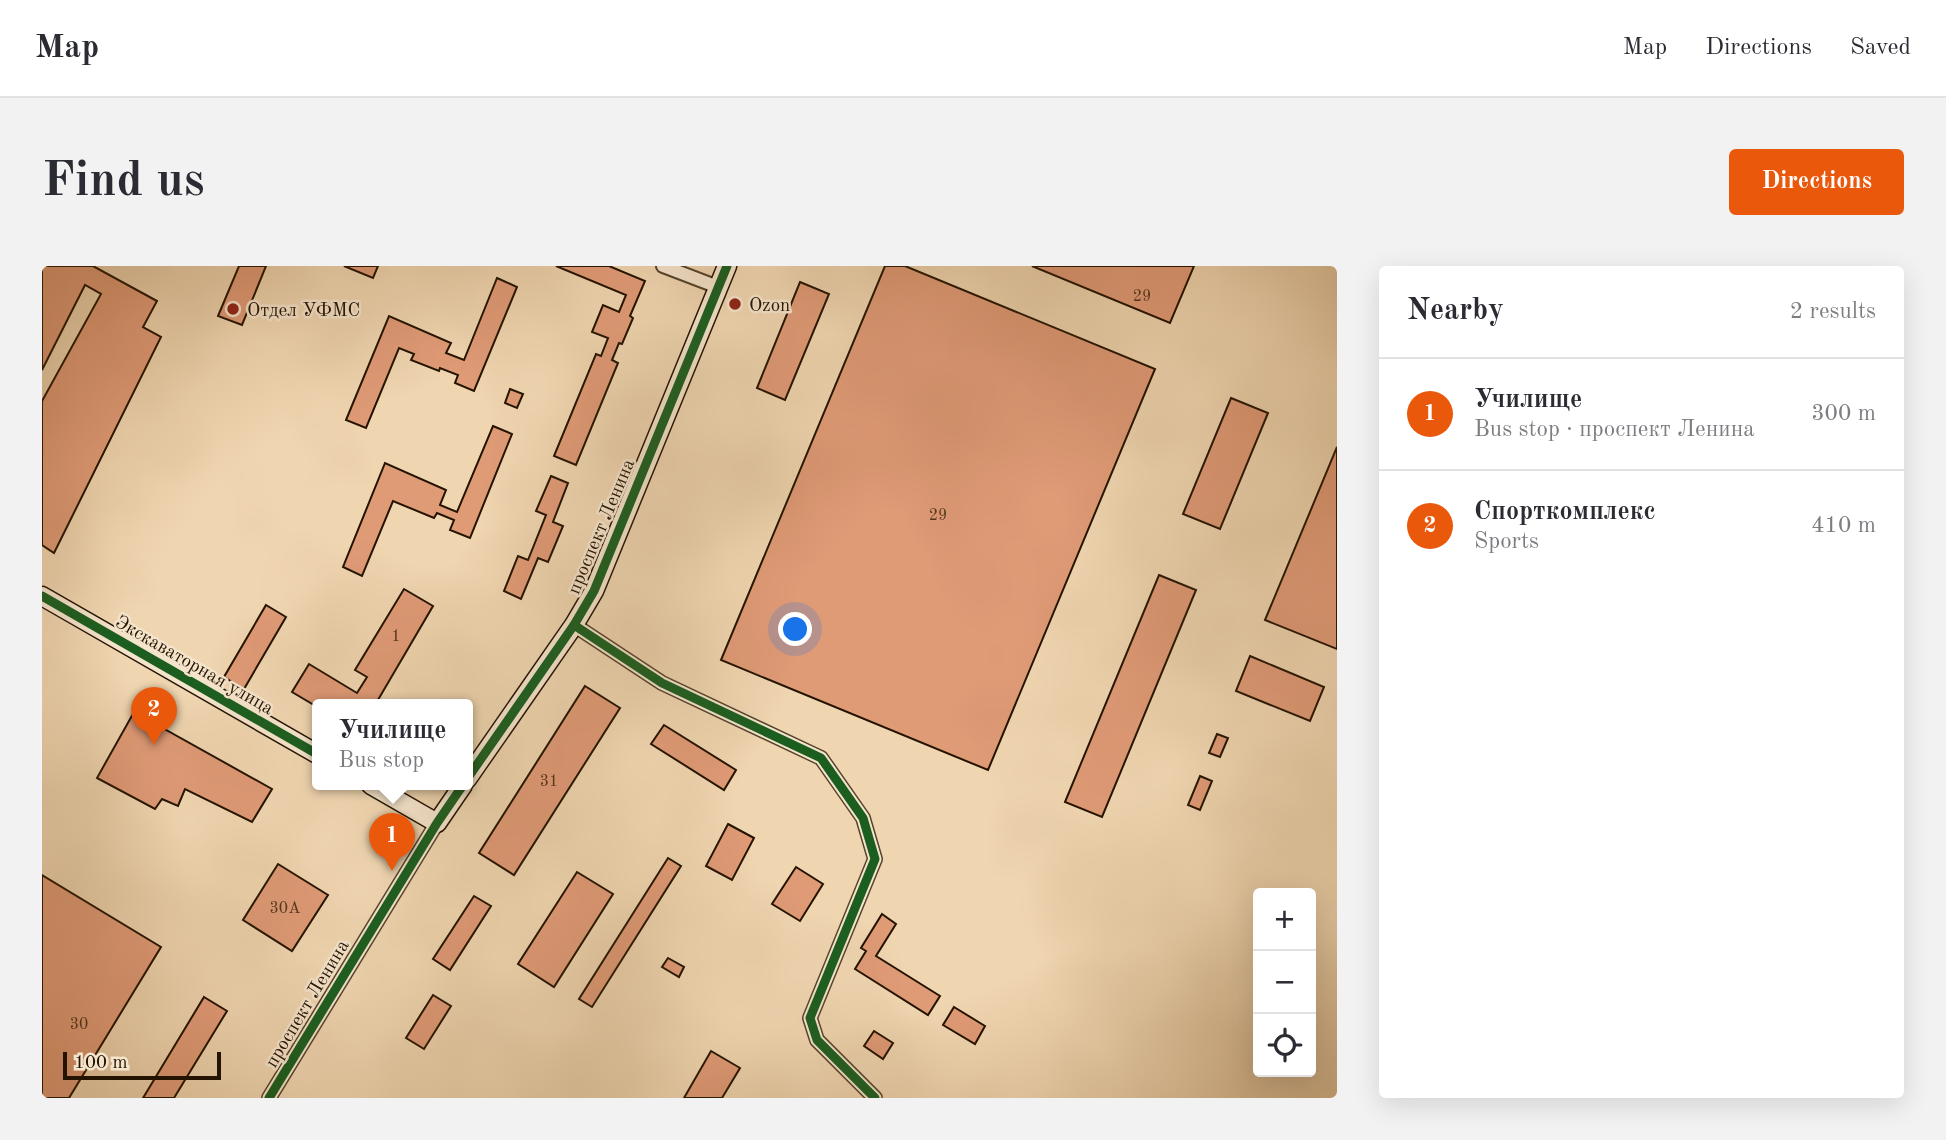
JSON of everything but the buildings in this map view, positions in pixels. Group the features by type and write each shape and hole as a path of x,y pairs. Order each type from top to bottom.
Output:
{"street":[{"path":"663,266 718,287"},
{"name":"проспект Ленина","path":"473,770 574,625 594,591 727,266"},
{"name":"Экскаваторная улица","path":"49,600 312,751"},
{"path":"574,625 662,683 821,758 863,818 875,859 810,1018 817,1040 875,1098"},
{"path":"380,790 437,823"},
{"name":"проспект Ленина","path":"269,1098 460,790"}],"cycle path":[{"path":"473,770 574,625 594,591 727,266"},
{"path":"42,596 312,751"},
{"path":"574,625 662,683 821,758 863,818 875,859 810,1018 817,1040 875,1098"},
{"path":"269,1098 460,790"}],"place":[{"name":"Ozon","path":"735,304"},
{"name":"Отдел УФМС","path":"233,309"},
{"name":"Спорткомплекс","path":"154,745"},
{"name":"Училище","path":"392,871"}]}
